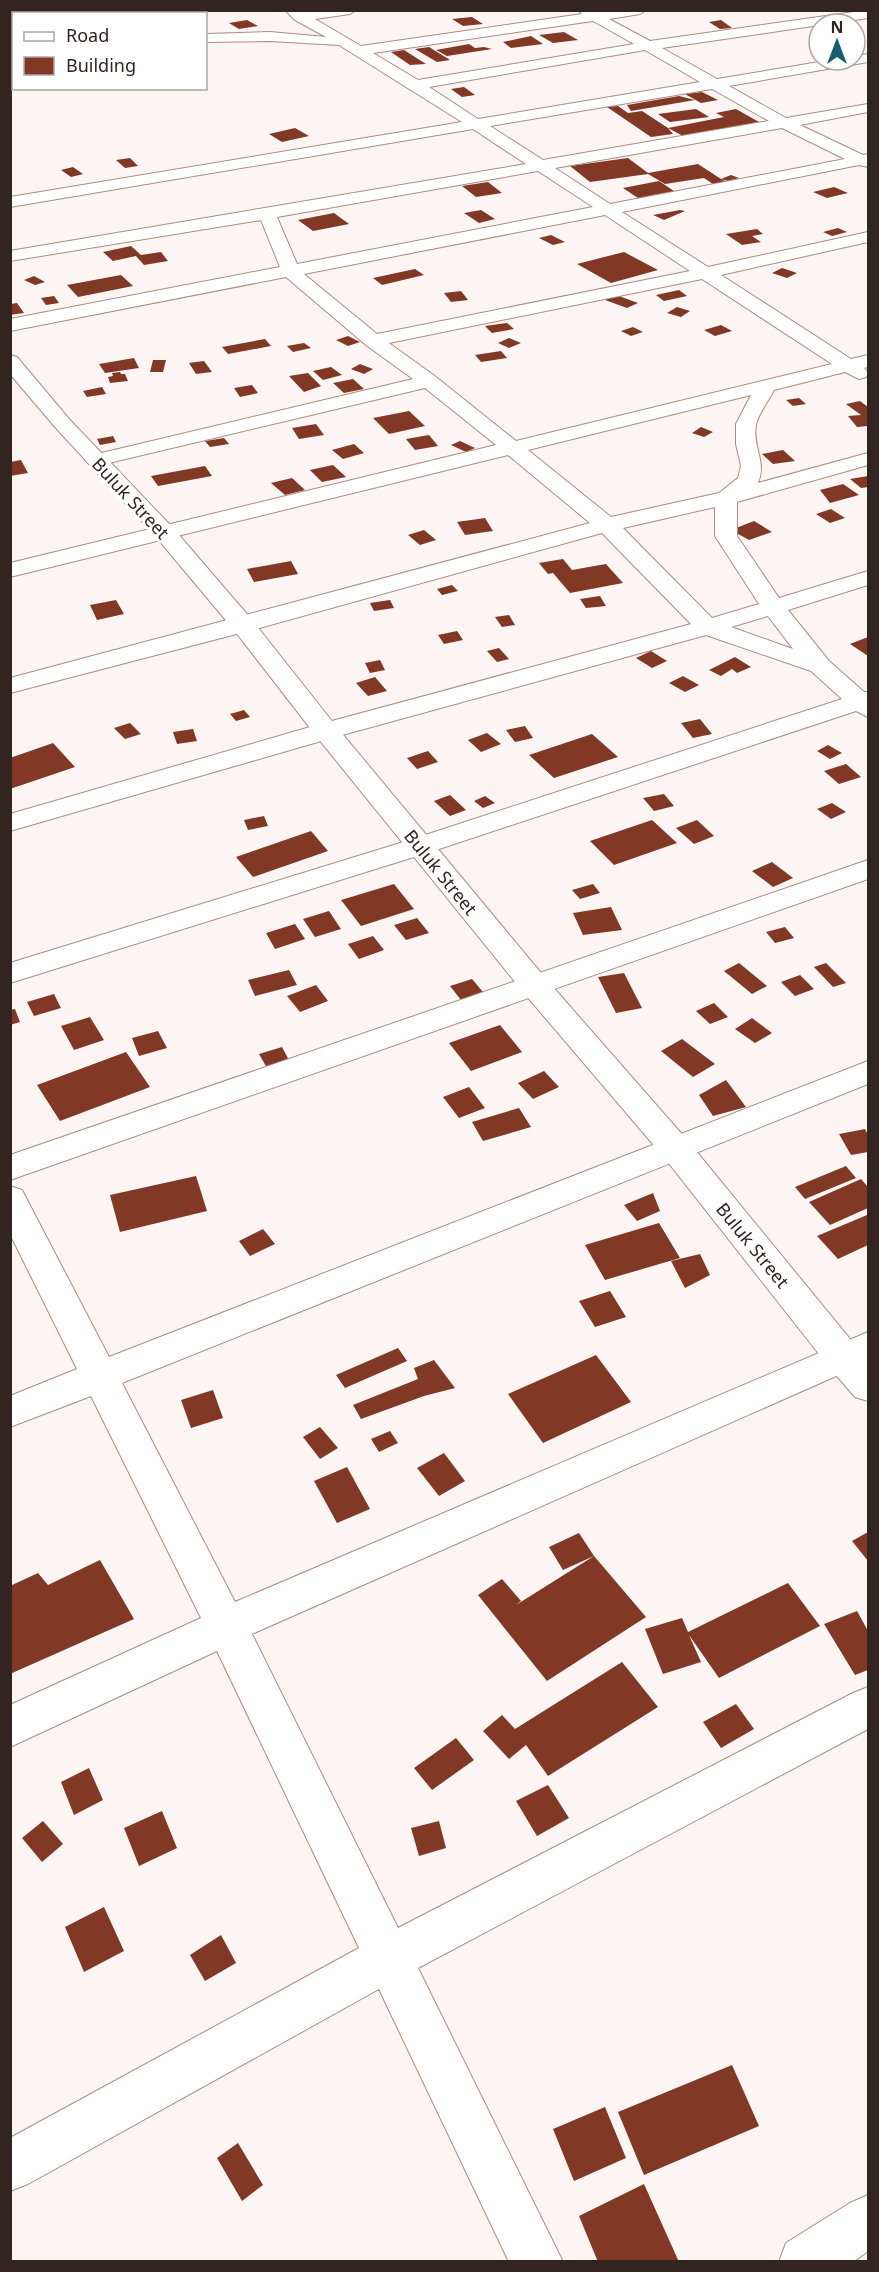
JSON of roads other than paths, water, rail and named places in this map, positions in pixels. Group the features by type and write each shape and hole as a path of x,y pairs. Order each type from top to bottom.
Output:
{"street":[{"path":"296,14 350,10"},
{"path":"207,38 263,35 304,37 351,47 590,14 640,10"},
{"path":"296,14 416,85 706,273 859,364 868,379"},
{"path":"590,14 784,123 866,161"},
{"path":"416,85 647,46 807,23"},
{"path":"10,201 868,58"},
{"path":"10,256 213,220 267,214 868,108"},
{"path":"10,325 866,161"},
{"path":"267,214 291,272 374,341 429,381 510,449 607,525 707,627 820,666"},
{"path":"374,341 706,273 868,237"},
{"name":"Buluk Street","path":"10,361 96,460 165,533 243,625 326,731 535,986 856,1352 868,1386"},
{"path":"10,570 859,364"},
{"path":"96,460 429,381"},
{"path":"726,498 748,481 752,466 746,444 746,424 766,386"},
{"path":"10,686 607,525 726,498 868,459"},
{"path":"726,498 726,536 773,607 820,666 866,703"},
{"path":"10,823 326,731 707,627 868,578"},
{"path":"10,973 420,846 866,703"},
{"path":"10,1168 868,869"},
{"path":"10,1412 868,1072"},
{"path":"10,1199 226,1626 537,2262"},
{"path":"10,1727 226,1626 856,1352"},
{"path":"10,2166 387,1959 868,1707"},
{"path":"805,2262 868,2221"}]}
